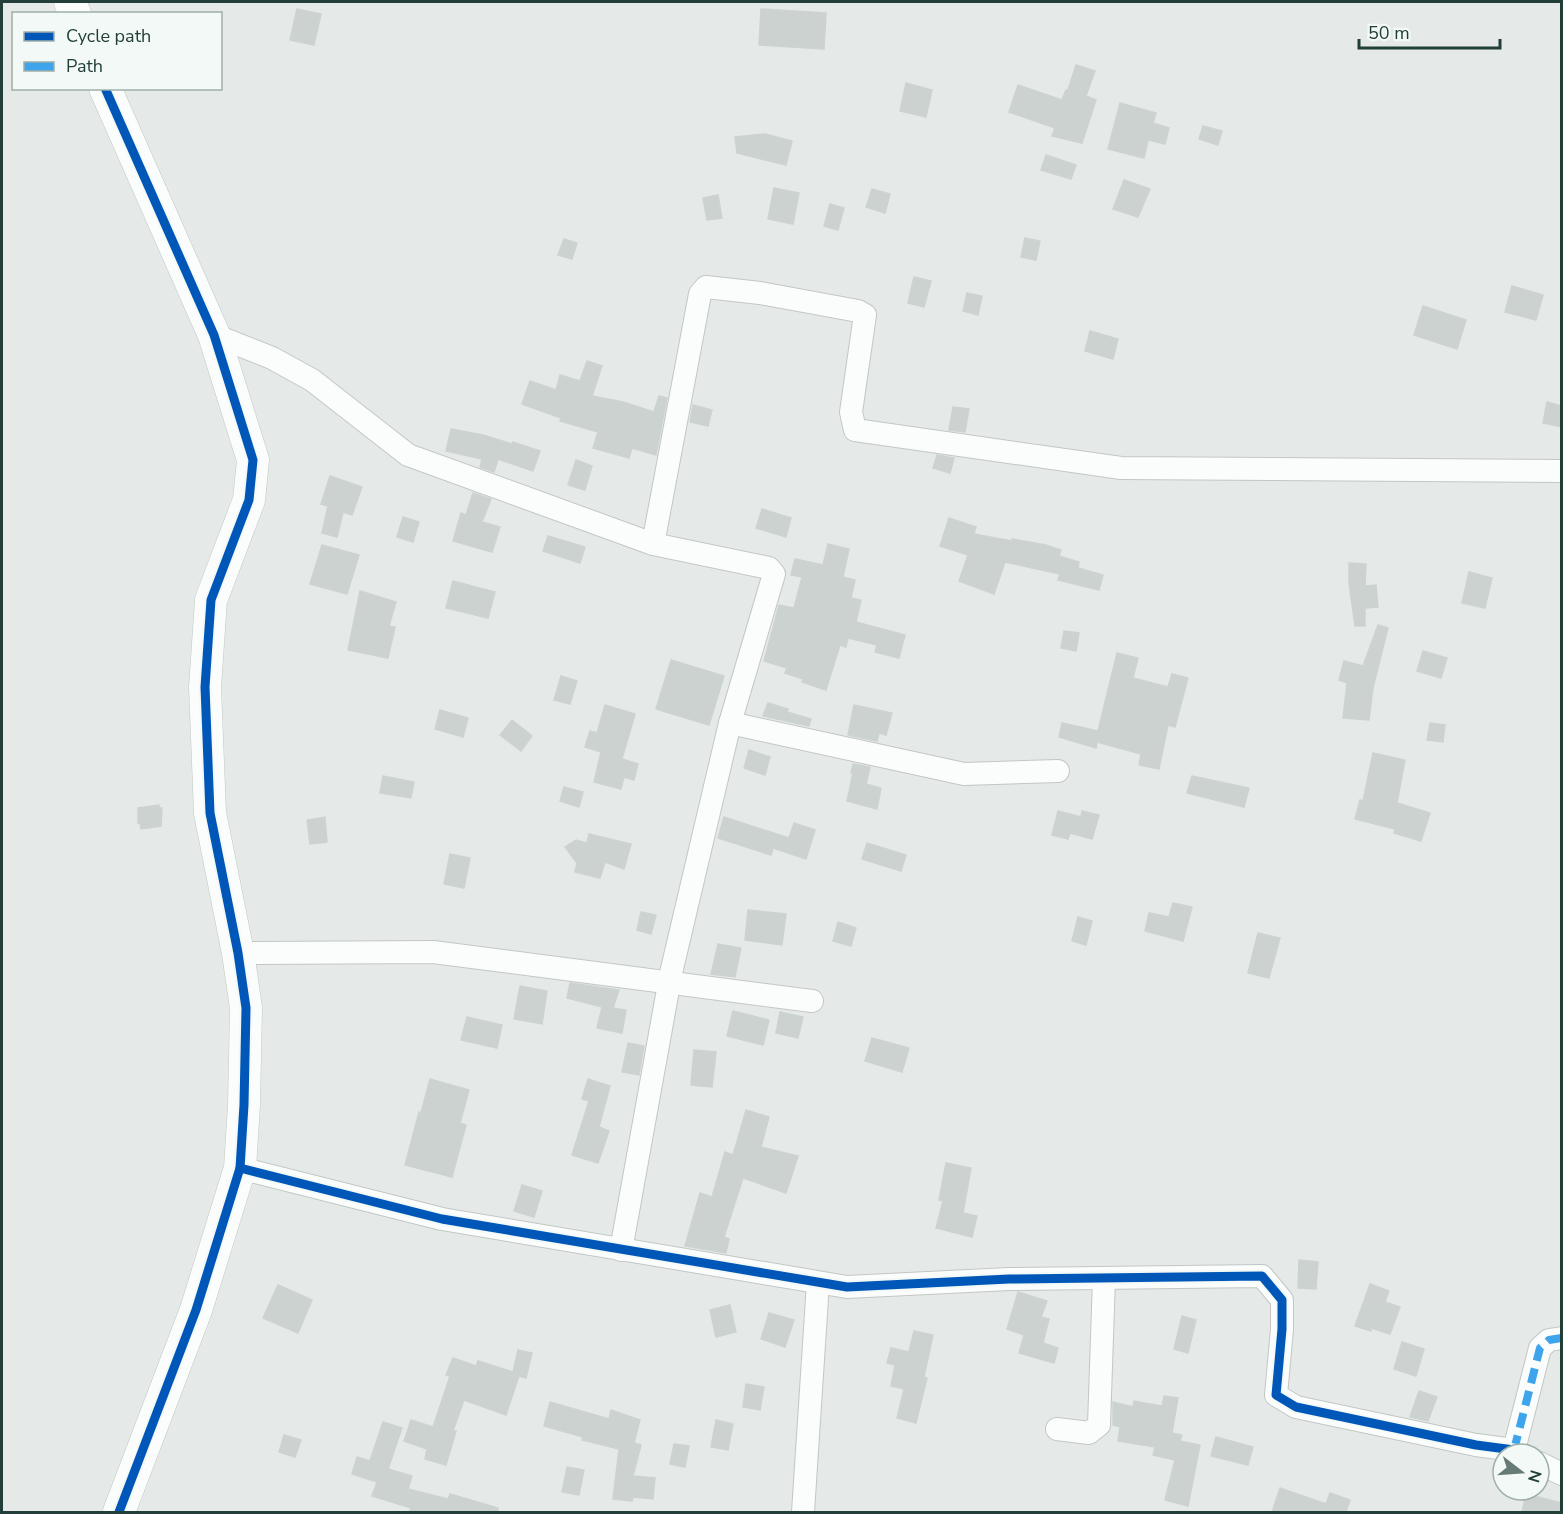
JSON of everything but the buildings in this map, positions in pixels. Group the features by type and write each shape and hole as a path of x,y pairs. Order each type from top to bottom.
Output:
{"street":[{"path":"106,90 214,335 253,460 249,500 211,600 205,687 210,813 238,953 246,1008 240,1168 196,1310 119,1512"},
{"path":"653,544 700,294 706,287 760,293 858,311 865,315 852,412 855,430 1121,468 1562,471"},
{"path":"214,335 272,358 312,380 408,455 653,544 769,568 774,574 730,723 669,982 621,1250"},
{"path":"730,723 964,774 1058,771"},
{"path":"238,953 433,952 812,1001"},
{"path":"240,1168 442,1220 847,1287 1009,1279 1262,1276 1282,1300 1282,1329 1276,1395 1296,1407 1491,1448"},
{"path":"1057,1429 1089,1432 1099,1425 1104,1278"},
{"path":"803,1512 818,1283"},
{"path":"1520,1442 1540,1348 1549,1340 1562,1338"}],"marked path":[{"path":"1516,1442 1540,1348 1549,1340 1562,1338"}],"cycle path":[{"path":"106,90 214,335 253,460 249,500 211,600 205,687 210,813 238,953 246,1008 240,1168 196,1310 119,1512"},
{"path":"240,1168 442,1219 847,1287 1009,1279 1262,1276 1282,1300 1282,1329 1276,1395 1296,1407 1491,1447"}]}
